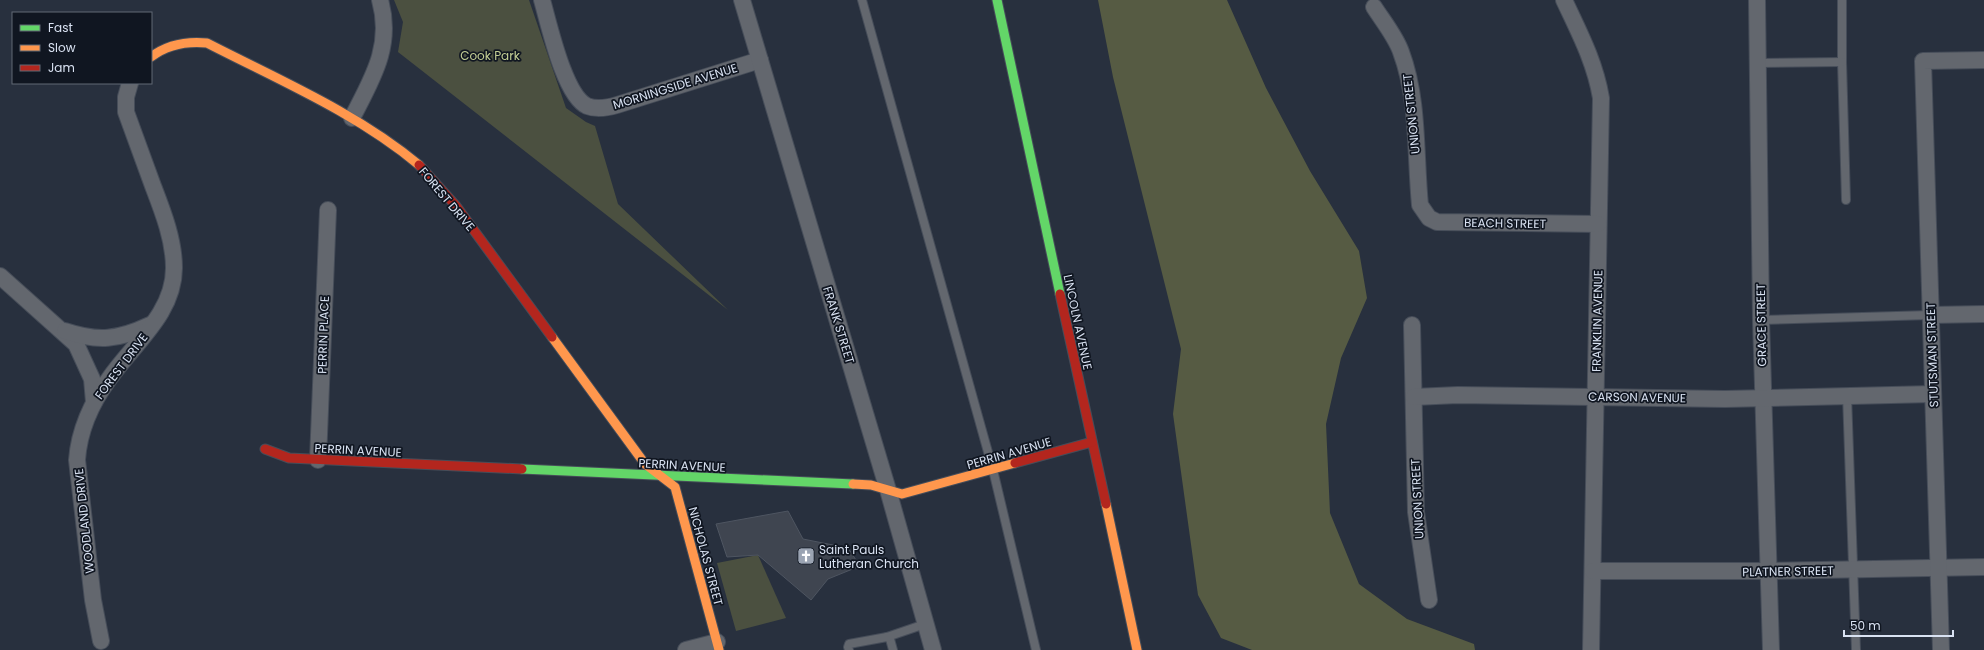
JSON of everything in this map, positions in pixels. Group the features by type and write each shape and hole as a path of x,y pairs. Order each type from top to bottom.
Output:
{"street":[{"path":"352,118 381,56 384,32 380,0"},
{"name":"MORNINGSIDE AVENUE","path":"542,0 561,65 572,91 579,100 596,108 617,105 760,60"},
{"name":"FRANK STREET","path":"742,0 888,490 933,650"},
{"name":"LINCOLN AVENUE","path":"996,0 1137,650"},
{"name":"FRANKLIN AVENUE","path":"1564,0 1587,48 1597,75 1601,98 1591,650"},
{"name":"GRACE STREET","path":"1757,0 1761,320 1771,650"},
{"name":"UNION STREET","path":"1374,7 1401,51 1405,66 1411,95 1420,204"},
{"name":"FOREST DRIVE","path":"152,56 176,44 190,40 207,42 352,118 394,144 424,170 456,206 646,464 660,475"},
{"name":"STUTSMAN STREET","path":"1941,650 1923,61 1984,60"},
{"name":"FOREST DRIVE","path":"94,402 109,378 153,324 168,299 172,286 174,269 172,249 163,213 126,112 126,97 130,84"},
{"name":"BEACH STREET","path":"1420,204 1429,218 1437,222 1598,224"},
{"name":"PERRIN PLACE","path":"318,460 328,210"},
{"name":"FOREST DRIVE","path":"0,276 64,331 76,344 87,363 92,379 94,402"},
{"path":"1930,315 1984,314"},
{"name":"FOREST DRIVE","path":"64,331 88,338 116,338 130,334 153,324"},
{"path":"1412,325 1414,397"},
{"name":"CARSON AVENUE","path":"1414,397 1458,394 1725,399 1933,394"},
{"name":"UNION STREET","path":"1414,397 1416,512 1429,600"},
{"name":"WOODLAND DRIVE","path":"94,402 78,447 78,460 93,600 102,641"},
{"name":"PERRIN AVENUE","path":"265,449 289,458 871,486 902,494 1092,442"},
{"name":"NICHOLAS STREET","path":"660,475 675,487 718,646"},
{"name":"PLATNER STREET","path":"1593,571 1769,571 1984,567"},
{"path":"686,650 718,646"}],"lane":[{"path":"862,0 993,470 1036,650"},
{"path":"1842,0 1842,62 1846,200"},
{"path":"1758,64 1842,62"},
{"path":"1761,320 1930,315"},
{"path":"1847,395 1856,650"},
{"path":"848,650 849,644 887,637 925,624"},
{"path":"887,637 890,639 893,650"}],"green space":[{"name":"Cook Park","path":"394,0 529,0 566,108 586,122 595,126 618,204 728,310 398,52 403,22"},
{"path":"1098,0 1227,0 1266,88 1310,171 1359,251 1367,298 1341,358 1326,424 1330,513 1359,584 1407,619 1474,644 1475,650 1252,650 1221,638 1198,595 1173,414 1181,349 1113,77"},
{"path":"758,555 786,618 736,631 717,563"}],"building":[{"name":"Saint Pauls Lutheran Church","path":"788,511 803,539 848,548 860,566 828,579 811,600 758,555 727,557 716,524"}],"traffic: fast":[{"path":"997,0 1060,294"},
{"path":"522,469 853,484"}],"traffic: slow":[{"path":"152,56 164,49 178,44 207,43 344,113 395,146 419,165"},
{"path":"552,337 645,464 675,487 719,650"},
{"path":"853,484 871,485 902,494 1015,463"},
{"path":"1106,504 1137,650"}],"traffic: jam":[{"path":"419,165 456,206 552,337"},
{"path":"1060,294 1106,504"},
{"path":"1015,463 1092,442"},
{"path":"265,449 289,458 522,469"}],"place":[{"name":"Saint Pauls Lutheran Church","path":"806,556"}]}
